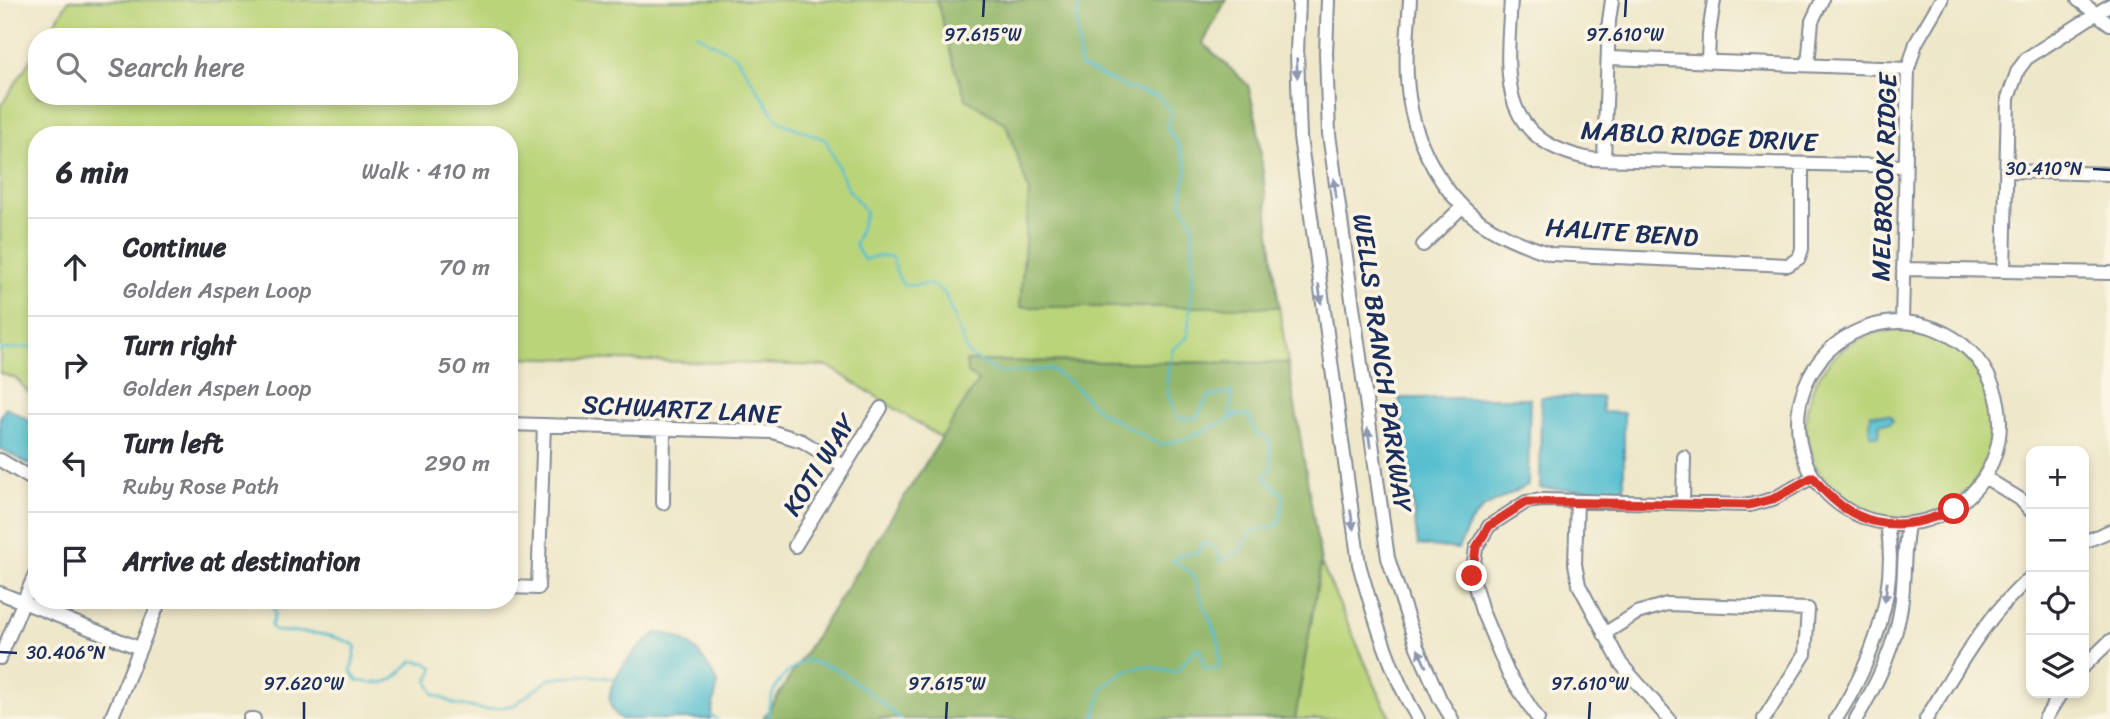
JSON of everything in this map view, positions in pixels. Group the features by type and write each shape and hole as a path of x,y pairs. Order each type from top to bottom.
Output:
{"street":[{"name":"WELLS BRANCH PARKWAY","path":"1299,0 1297,53 1300,137 1357,552 1372,610 1389,659 1418,719"},
{"name":"WELLS BRANCH PARKWAY","path":"1328,0 1326,53 1329,134 1386,546 1416,648 1452,719"},
{"name":"HALITE BEND","path":"1410,0 1408,95 1416,129 1434,167 1462,207 1522,245 1551,254 1788,265 1799,258 1802,248 1802,164"},
{"name":"MABLO RIDGE DRIVE","path":"1511,0 1511,96 1517,112 1535,135 1554,148 1579,157 1604,159 1905,166"},
{"path":"1604,159 1612,0"},
{"path":"1708,62 1714,0"},
{"path":"1808,65 1812,21 1822,0"},
{"name":"MELBROOK RIDGE","path":"1902,322 1908,69 1916,43 1941,0"},
{"path":"2078,0 2110,24"},
{"path":"2004,271 2008,98 2018,70 2037,50 2110,5"},
{"path":"1609,58 1908,69"},
{"path":"2006,171 2110,174"},
{"path":"1423,245 1462,207"},
{"path":"1903,269 2110,273"},
{"path":"1902,322 1939,330 1970,350 1992,380 2001,417 2001,435 1997,454 1986,478 1972,495 1954,509 1934,519 1908,524 1887,524 1869,520 1844,508 1823,491 1802,453 1798,429 1801,396 1807,380 1826,352 1853,333 1885,323 1902,322"},
{"name":"KOTI WAY","path":"796,546 881,408"},
{"name":"SCHWARTZ LANE","path":"518,424 773,432 802,441 843,467"},
{"path":"518,587 538,588 544,425"},
{"path":"663,503 664,428"},
{"path":"1682,503 1684,457"},
{"path":"0,460 28,477"},
{"path":"1538,719 1508,673 1482,611 1472,576 1476,548 1489,526 1526,502 1749,505 1773,499 1813,477"},
{"path":"1986,478 2020,499 2029,509"},
{"path":"1577,501 1576,574 1579,585 1621,664 1669,719"},
{"path":"1836,719 1863,670 1877,635 1884,607 1889,564 1887,524"},
{"path":"1856,719 1880,673 1894,636 1900,609 1908,524"},
{"path":"2089,540 2110,531"},
{"path":"1926,719 1994,615 2026,581"},
{"path":"0,658 28,591"},
{"path":"0,593 28,605"},
{"path":"1604,634 1637,613 1667,604 1808,609 1805,654 1763,719"},
{"path":"38,609 139,648"},
{"path":"111,719 156,609"},
{"path":"2089,661 2110,641"},
{"path":"2045,719 2058,698"}],"green space":[{"path":"69,0 937,0 966,99 1006,124 1029,191 1020,306 1279,307 1288,363 967,361 979,381 943,439 828,366 518,357 518,126 28,126 28,392 17,379 0,373 0,107 28,64 28,105 518,105 518,28 52,28"},
{"path":"937,0 1226,0 1203,43 1248,85 1257,123 1279,307 1020,307 1029,191 1006,124 966,99 952,59"},
{"path":"1900,330 1936,337 1967,357 1987,388 1994,424 1987,460 1967,491 1936,511 1900,518 1864,511 1833,491 1813,460 1806,424 1813,388 1833,357 1864,337"},
{"path":"966,361 1288,363 1321,563 1295,719 763,719 978,381 967,372"},
{"path":"1321,563 1383,703 1392,719 1295,719"}],"water":[{"path":"1541,397 1602,397 1602,412 1624,413 1624,491 1540,488"},
{"path":"1399,398 1530,398 1528,485 1483,508 1470,523 1458,549 1418,545"},
{"path":"6,407 28,420 28,464 0,448 0,418"},
{"path":"1871,414 1890,415 1893,421 1889,424 1880,423 1879,436 1871,436 1869,431"},
{"path":"657,633 668,634 687,642 713,673 718,683 710,719 621,719 612,709 612,685 619,672 638,649"}],"waterway":[{"path":"1079,0 1077,19 1080,66 1127,88 1158,96 1171,112 1167,128 1178,144 1187,167 1181,201 1193,224 1193,281 1187,338 1173,349 1167,376 1168,395 1178,419 1196,418 1209,397 1232,392 1230,414 1249,416 1256,434 1269,438 1272,467 1264,477 1284,495 1279,525 1252,532 1241,549 1221,562 1217,549 1203,542 1197,554 1179,554 1173,561 1191,572 1220,645 1219,669 1204,668 1200,648 1194,650 1176,672 1145,666 1125,671 1103,687 1094,719"},
{"path":"696,34 736,56 778,121 826,140 848,189 866,212 855,245 864,260 876,256 892,257 904,286 930,284 944,292 968,354 999,373 1051,369 1073,385 1099,411 1160,445 1186,439 1237,416"},
{"path":"0,350 28,347"},
{"path":"274,609 275,614 271,626 275,631 327,635 356,646 351,672 358,681 389,681 413,661 426,663 434,668 428,682 434,694 455,704 485,710 514,705 550,679 586,675 617,679"},
{"path":"767,719 777,684 805,660 835,668 900,719"},
{"path":"708,714 717,719"}],"route":[{"path":"1472,576 1476,548 1489,526 1526,502 1542,500 1749,505 1773,499 1813,477 1823,491 1837,503 1869,520 1887,524 1908,524 1934,519 1954,509"}]}
